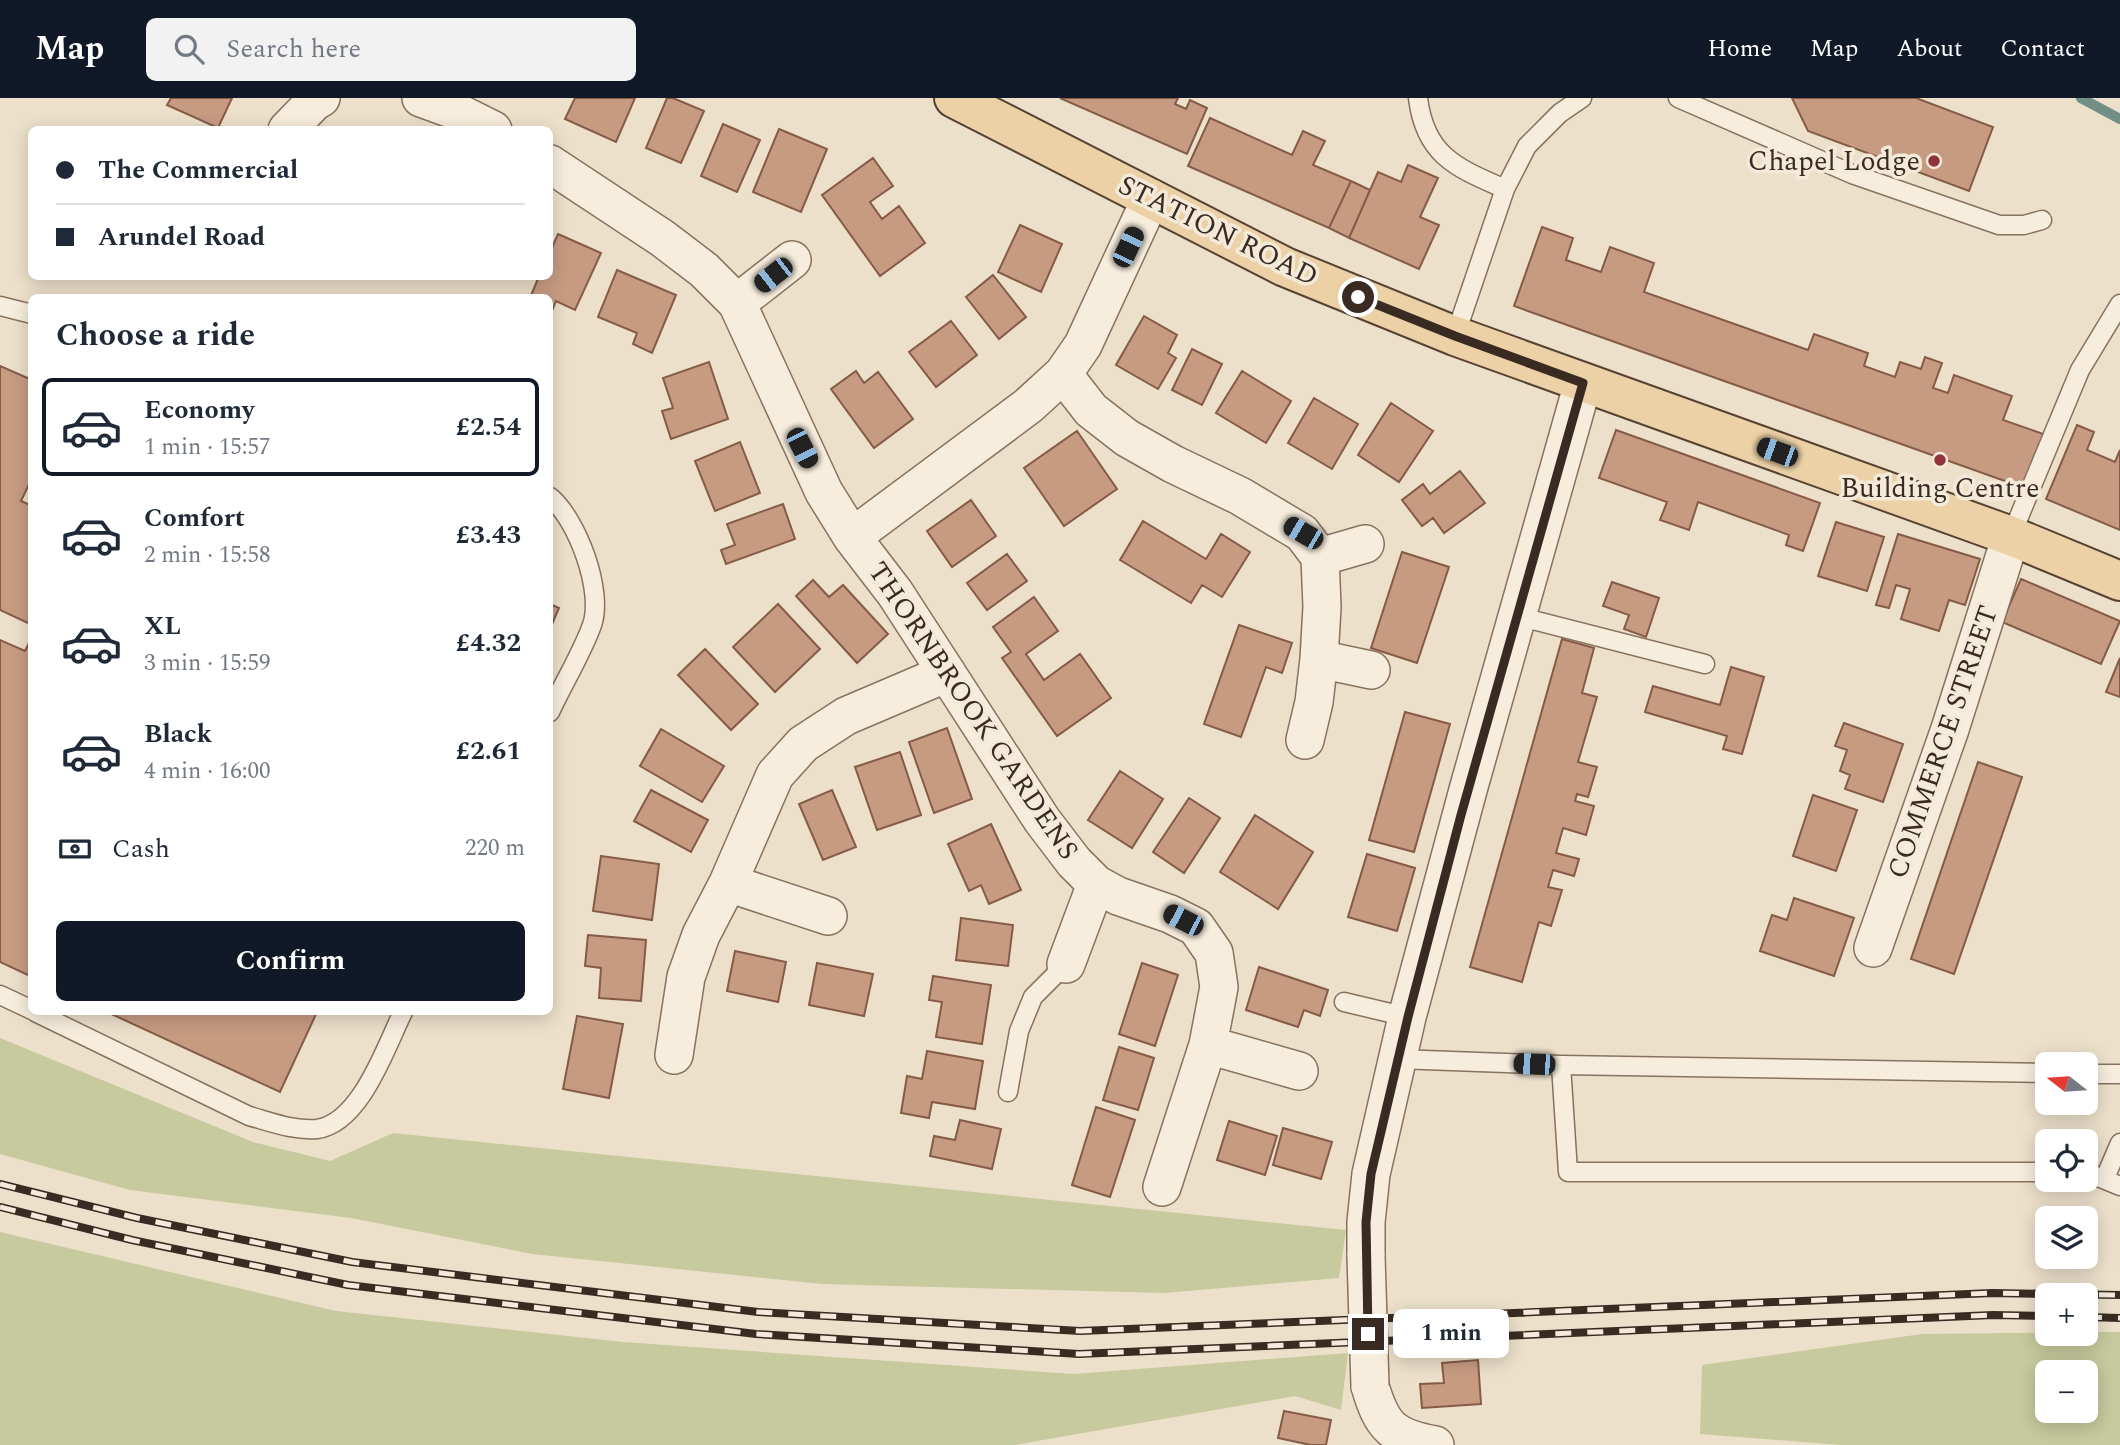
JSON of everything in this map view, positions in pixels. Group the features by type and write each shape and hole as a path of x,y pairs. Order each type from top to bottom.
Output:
{"main road":[{"name":"STATION ROAD","path":"954,98 1257,255 1455,336 2011,536 2120,581"}],"street":[{"path":"291,126 321,98"},
{"path":"421,98 485,126"},
{"name":"THORNBROOK GARDENS","path":"553,166 662,238 704,270 737,303 824,492 852,537 895,593 1042,820 1074,862 1096,884 1118,896 1170,914 1196,927 1214,953 1219,987 1208,1045 1162,1187"},
{"name":"THORNBROOK GARDENS","path":"852,537 1028,406 1063,374 1083,345 1151,198"},
{"path":"737,303 792,260"},
{"path":"1063,374 1091,410 1127,438 1172,464 1240,496 1303,533 1320,557 1322,607 1319,659 1314,702 1305,740"},
{"path":"1435,1445 1382,1435 1370,1386 1366,1222 1371,1174 1408,1017 1583,383"},
{"name":"COMMERCE STREET","path":"1873,948 1950,729 2011,536"},
{"path":"1320,557 1365,544"},
{"path":"1319,659 1371,670"},
{"path":"674,1055 686,977 701,935 728,883 775,775 803,744 846,716 947,673"},
{"path":"728,883 828,916"},
{"name":"THORNBROOK GARDENS","path":"1066,964 1096,884"},
{"path":"1208,1045 1299,1071"}],"lane":[{"path":"1418,98 1420,117 1434,147 1462,170 1505,189"},
{"path":"1455,336 1505,189 1527,146 1560,113 1582,98"},
{"path":"1678,98 1852,174 1998,225 2024,225 2042,220"},
{"path":"2011,536 2080,370 2120,304"},
{"path":"0,306 28,313"},
{"path":"553,502 580,542 594,584 593,623 553,706"},
{"path":"1517,616 1705,664"},
{"path":"1008,1092 1019,1031 1033,997 1066,964"},
{"path":"0,995 28,1009"},
{"path":"1344,1002 1408,1017"},
{"path":"41,1015 249,1116 285,1127 318,1129 339,1120 360,1098 402,1015"},
{"path":"1397,1059 1561,1065 2035,1073"},
{"path":"1561,1065 1569,1172 2035,1172"},
{"path":"2098,1074 2120,1074"},
{"path":"2113,1182 2120,1143"}],"green space":[{"path":"0,1038 253,1142 330,1161 393,1133 1346,1230 1339,1278 1164,1293 822,1284 532,1254 351,1218 130,1190 0,1154"},
{"path":"0,1232 336,1311 623,1342 1073,1374 1348,1353 1341,1410 1295,1396 1015,1445 0,1445"},
{"path":"2098,1332 2120,1332 2120,1445 1842,1445 1700,1434 1702,1365 1922,1334 2035,1333 2035,1346 2098,1346"}],"building":[{"path":"171,98 232,98 219,126 167,105"},
{"path":"575,98 635,98 616,142 565,119"},
{"path":"667,98 704,111 681,163 646,148"},
{"path":"1060,98 1178,98 1175,104 1186,109 1190,100 1207,108 1187,154"},
{"name":"Chapel Lodge","path":"1792,98 1916,98 1993,127 1969,191 1808,131"},
{"path":"1210,118 1292,155 1303,131 1325,141 1313,165 1351,181 1329,228 1188,166"},
{"path":"723,124 760,140 737,192 701,176"},
{"path":"779,129 827,149 801,212 753,192"},
{"path":"873,158 893,186 870,202 882,219 899,206 925,243 880,276 822,195"},
{"path":"1408,165 1438,178 1420,217 1439,225 1419,269 1349,238 1378,172 1401,182"},
{"path":"1351,181 1370,190 1349,238 1329,228"},
{"path":"1020,225 1062,244 1041,292 998,272"},
{"path":"1542,227 1573,238 1566,260 1601,272 1610,247 1654,263 1644,292 1808,350 1814,334 1868,353 1864,366 1895,377 1900,362 1921,369 1925,357 1942,363 1933,388 1948,393 1954,375 2012,396 2003,420 2049,436 2030,490 1514,306"},
{"path":"558,234 601,253 575,310 556,301 553,308 553,294 532,294 537,280 553,280 553,245"},
{"path":"617,270 676,295 652,353 633,344 637,333 598,317"},
{"path":"993,275 1026,317 999,339 966,297"},
{"path":"1144,316 1177,335 1168,353 1176,358 1158,389 1116,365"},
{"path":"951,321 977,355 936,387 909,352"},
{"path":"1192,349 1222,364 1202,405 1172,390"},
{"path":"709,362 728,419 671,439 662,411 673,408 663,378"},
{"path":"0,366 28,378 28,486 21,501 28,504 28,623 0,610"},
{"path":"856,371 864,383 878,372 913,419 874,448 831,389"},
{"path":"1242,371 1291,401 1266,443 1216,413"},
{"path":"1314,398 1358,424 1332,469 1288,443"},
{"path":"1391,403 1433,431 1399,482 1358,455"},
{"path":"2077,425 2094,432 2087,450 2115,462 2120,450 2120,530 2046,499"},
{"path":"1616,430 1820,503 1803,551 1786,545 1789,535 1698,502 1689,530 1660,520 1667,502 1599,478"},
{"path":"1077,431 1117,489 1064,526 1024,468"},
{"path":"740,442 760,493 715,511 695,461"},
{"path":"1460,471 1485,503 1444,533 1433,518 1422,526 1402,500 1423,484 1430,494"},
{"path":"971,500 996,536 952,567 927,531"},
{"path":"783,504 795,539 726,564 721,550 735,545 727,524"},
{"path":"1143,521 1206,559 1221,534 1250,552 1222,597 1202,585 1191,603 1120,560"},
{"path":"1836,522 1884,537 1867,591 1818,576"},
{"path":"1898,534 1980,559 1965,605 1949,600 1939,631 1901,619 1910,589 1896,585 1889,608 1876,605"},
{"path":"1402,552 1449,567 1417,663 1371,648"},
{"path":"1007,554 1027,581 987,610 967,583"},
{"path":"2021,579 2120,621 2101,664 2002,622"},
{"path":"813,580 829,597 843,585 888,634 857,663 796,596"},
{"path":"1612,582 1659,598 1646,637 1624,629 1629,615 1603,606"},
{"path":"1034,597 1058,631 1026,654 1044,680 1080,654 1111,698 1057,736 1002,658 1011,652 993,627"},
{"path":"778,604 820,649 775,692 733,647"},
{"path":"553,605 559,608 553,622"},
{"path":"1239,625 1292,643 1282,673 1266,667 1241,737 1204,724"},
{"path":"1562,639 1594,648 1582,693 1597,697 1578,762 1597,767 1588,797 1577,794 1575,801 1594,806 1586,835 1563,828 1556,853 1579,859 1574,876 1553,870 1548,887 1562,890 1551,926 1539,922 1522,982 1470,967"},
{"path":"0,640 25,651 28,645 28,975 0,962"},
{"path":"705,649 758,704 731,730 678,675"},
{"path":"2120,658 2120,697 2106,692"},
{"path":"1731,667 1764,677 1742,754 1723,749 1727,736 1645,712 1653,686 1720,705"},
{"path":"1405,712 1450,724 1414,852 1369,840"},
{"path":"1844,723 1903,744 1883,802 1845,789 1850,775 1840,771 1847,750 1835,746"},
{"path":"947,728 972,799 934,813 909,742"},
{"path":"661,729 724,766 702,802 640,766"},
{"path":"900,752 921,815 877,830 855,767"},
{"path":"1978,762 2022,777 1954,974 1911,959"},
{"path":"1120,771 1163,799 1132,848 1088,820"},
{"path":"651,790 708,820 691,852 634,821"},
{"path":"832,790 856,847 823,860 799,804"},
{"path":"1813,795 1857,810 1836,871 1793,856"},
{"path":"1189,798 1220,818 1184,873 1153,852"},
{"path":"1255,815 1313,852 1278,909 1220,872"},
{"path":"991,824 1021,890 989,904 981,885 969,891 948,844"},
{"path":"1367,854 1415,868 1397,931 1348,917"},
{"path":"601,856 659,864 652,920 593,911"},
{"path":"1794,898 1854,918 1834,976 1760,951 1772,915 1787,920"},
{"path":"961,918 1013,925 1008,966 956,960"},
{"path":"588,935 646,940 641,1001 599,998 601,968 585,966"},
{"path":"735,951 786,962 778,1002 727,991"},
{"path":"817,963 873,974 864,1016 809,1005"},
{"path":"1142,963 1178,975 1155,1046 1119,1034"},
{"path":"1259,967 1328,990 1320,1016 1304,1010 1298,1027 1246,1010"},
{"path":"933,976 991,985 982,1044 936,1037 942,1002 929,1000"},
{"path":"113,1015 316,1015 280,1092"},
{"path":"577,1016 623,1024 609,1098 563,1089"},
{"path":"1119,1047 1154,1058 1138,1110 1103,1100"},
{"path":"927,1051 983,1061 975,1109 932,1102 929,1118 901,1113 907,1076 922,1079"},
{"path":"1096,1107 1135,1120 1110,1197 1072,1185"},
{"path":"960,1120 1001,1129 992,1169 930,1156 934,1136 955,1140"},
{"path":"1229,1121 1277,1136 1265,1175 1217,1160"},
{"path":"1283,1128 1332,1142 1321,1179 1273,1165"},
{"path":"1478,1360 1481,1404 1422,1408 1420,1384 1444,1383 1442,1363"},
{"path":"1284,1411 1331,1420 1326,1445 1311,1445 1278,1438"}],"waterway":[{"path":"2081,98 2120,119"}],"railway":[{"path":"0,1184 137,1218 352,1262 758,1312 1080,1331 1992,1293 2120,1295"},
{"path":"0,1207 132,1240 348,1285 756,1334 1079,1354 1993,1315 2035,1316"},
{"path":"2098,1317 2120,1318"}],"place":[{"name":"Chapel Lodge","path":"1934,161"},
{"name":"Building Centre","path":"1940,460"}],"route":[{"path":"1358,297 1583,383 1461,815 1408,1017 1371,1174 1366,1222 1368,1334"}]}
